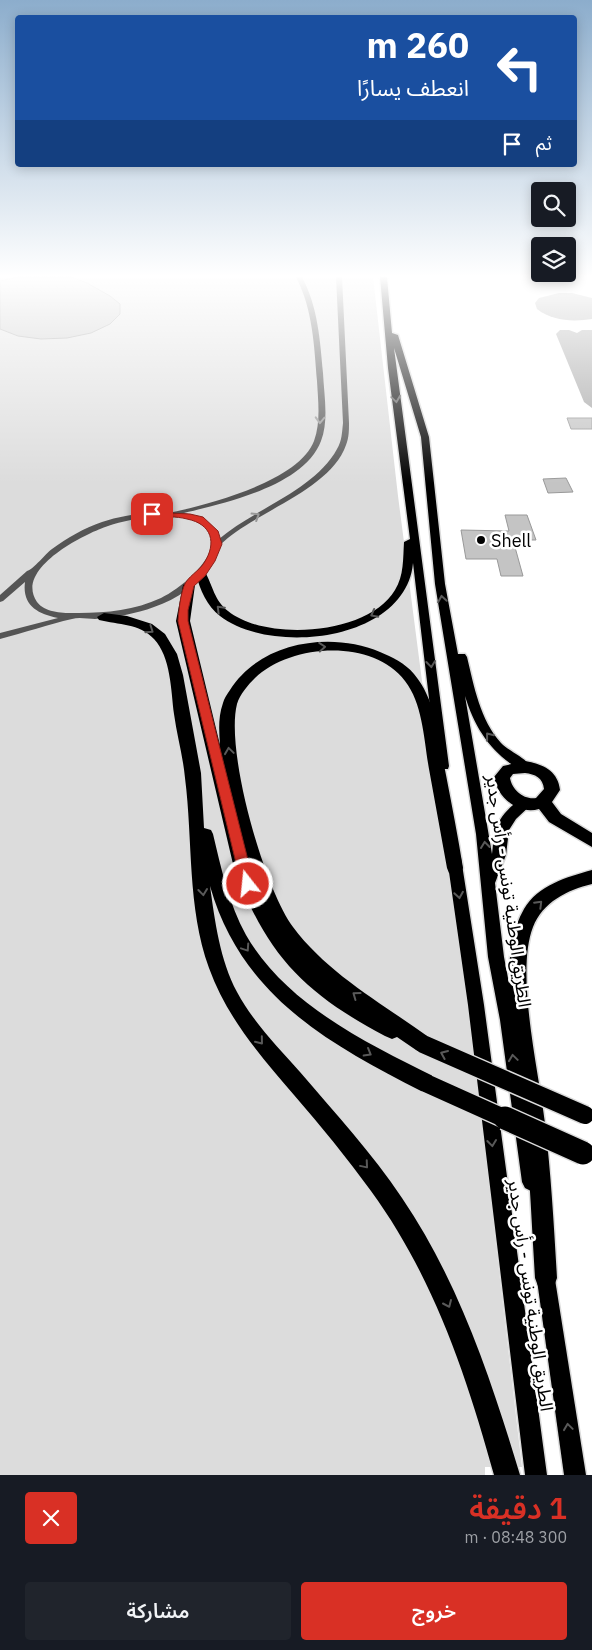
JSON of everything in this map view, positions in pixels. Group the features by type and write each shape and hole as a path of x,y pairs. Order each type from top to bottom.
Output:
{"highway":[{"path":"195,579 184,610 185,627 242,864 252,896 264,922 289,957 330,994 360,1015 589,1116"},
{"path":"104,617 129,620 143,625 160,637 167,646 173,665 193,774 215,877 241,942 254,961 292,999 330,1029 387,1064 588,1154"},
{"path":"423,1044 321,969 290,937 273,910 262,885 253,856 233,779 228,749 227,714 230,702 242,683 261,665 275,657 289,652 320,646 349,647 363,650 378,655 402,670 411,679 426,709 455,868"},
{"path":"534,802 551,793 551,782 541,771 525,767 509,770 502,782 503,789 508,795 534,802 555,818 592,841"},
{"path":"193,774 204,901 213,951 228,992 242,1017 258,1038 373,1175 396,1207 419,1246 458,1324 477,1377 507,1475"},
{"path":"546,1278 538,1155 523,1032 518,965 520,943 531,912 540,903 563,886 592,877"}],"main road":[{"name":"الطريق الوطنية تونس - رأس جدير","path":"390,346 455,868 476,1005 536,1475"},
{"name":"الطريق الوطنية تونس - رأس جدير","path":"397,346 424,437 440,584 467,733 490,884 496,957 546,1278 574,1475"},
{"path":"195,579 220,610 250,626 265,630 300,633 336,629 352,624 378,613 390,604 402,589 410,565 411,510"},
{"path":"447,630 460,651 472,698 485,733 508,758 525,767"},
{"path":"490,884 499,855 502,829 511,815 534,802"}],"street":[{"path":"0,599 56,549 91,529 124,519 169,514 213,504 247,493 282,477 309,454 316,444 320,433 321,398 317,346"},
{"path":"36,567 27,582 27,594 34,605 48,613 74,616 104,617 136,610 156,603 195,579 210,561 217,544 236,529 315,478 333,461 341,449 345,438 346,423 342,346"},
{"path":"169,514 199,519 214,531 217,544"},
{"path":"0,636 74,616"}],"shaded area":[{"path":"0,346 381,346 422,681 463,964 522,1467 485,1467 485,1475 0,1475"},
{"path":"561,346 592,346 592,408 584,402"}],"building":[{"path":"567,418 592,418 592,429 571,429"},
{"path":"566,478 573,492 548,493 543,479"},
{"path":"505,515 527,515 536,540 513,540 523,576 501,576 497,559 466,559 461,530 509,531"}],"place":[{"name":"Shell","path":"481,540"}],"route":[{"path":"152,514 169,514 199,519 214,531 217,544 210,561 201,574 189,585 183,621 248,884"}]}
